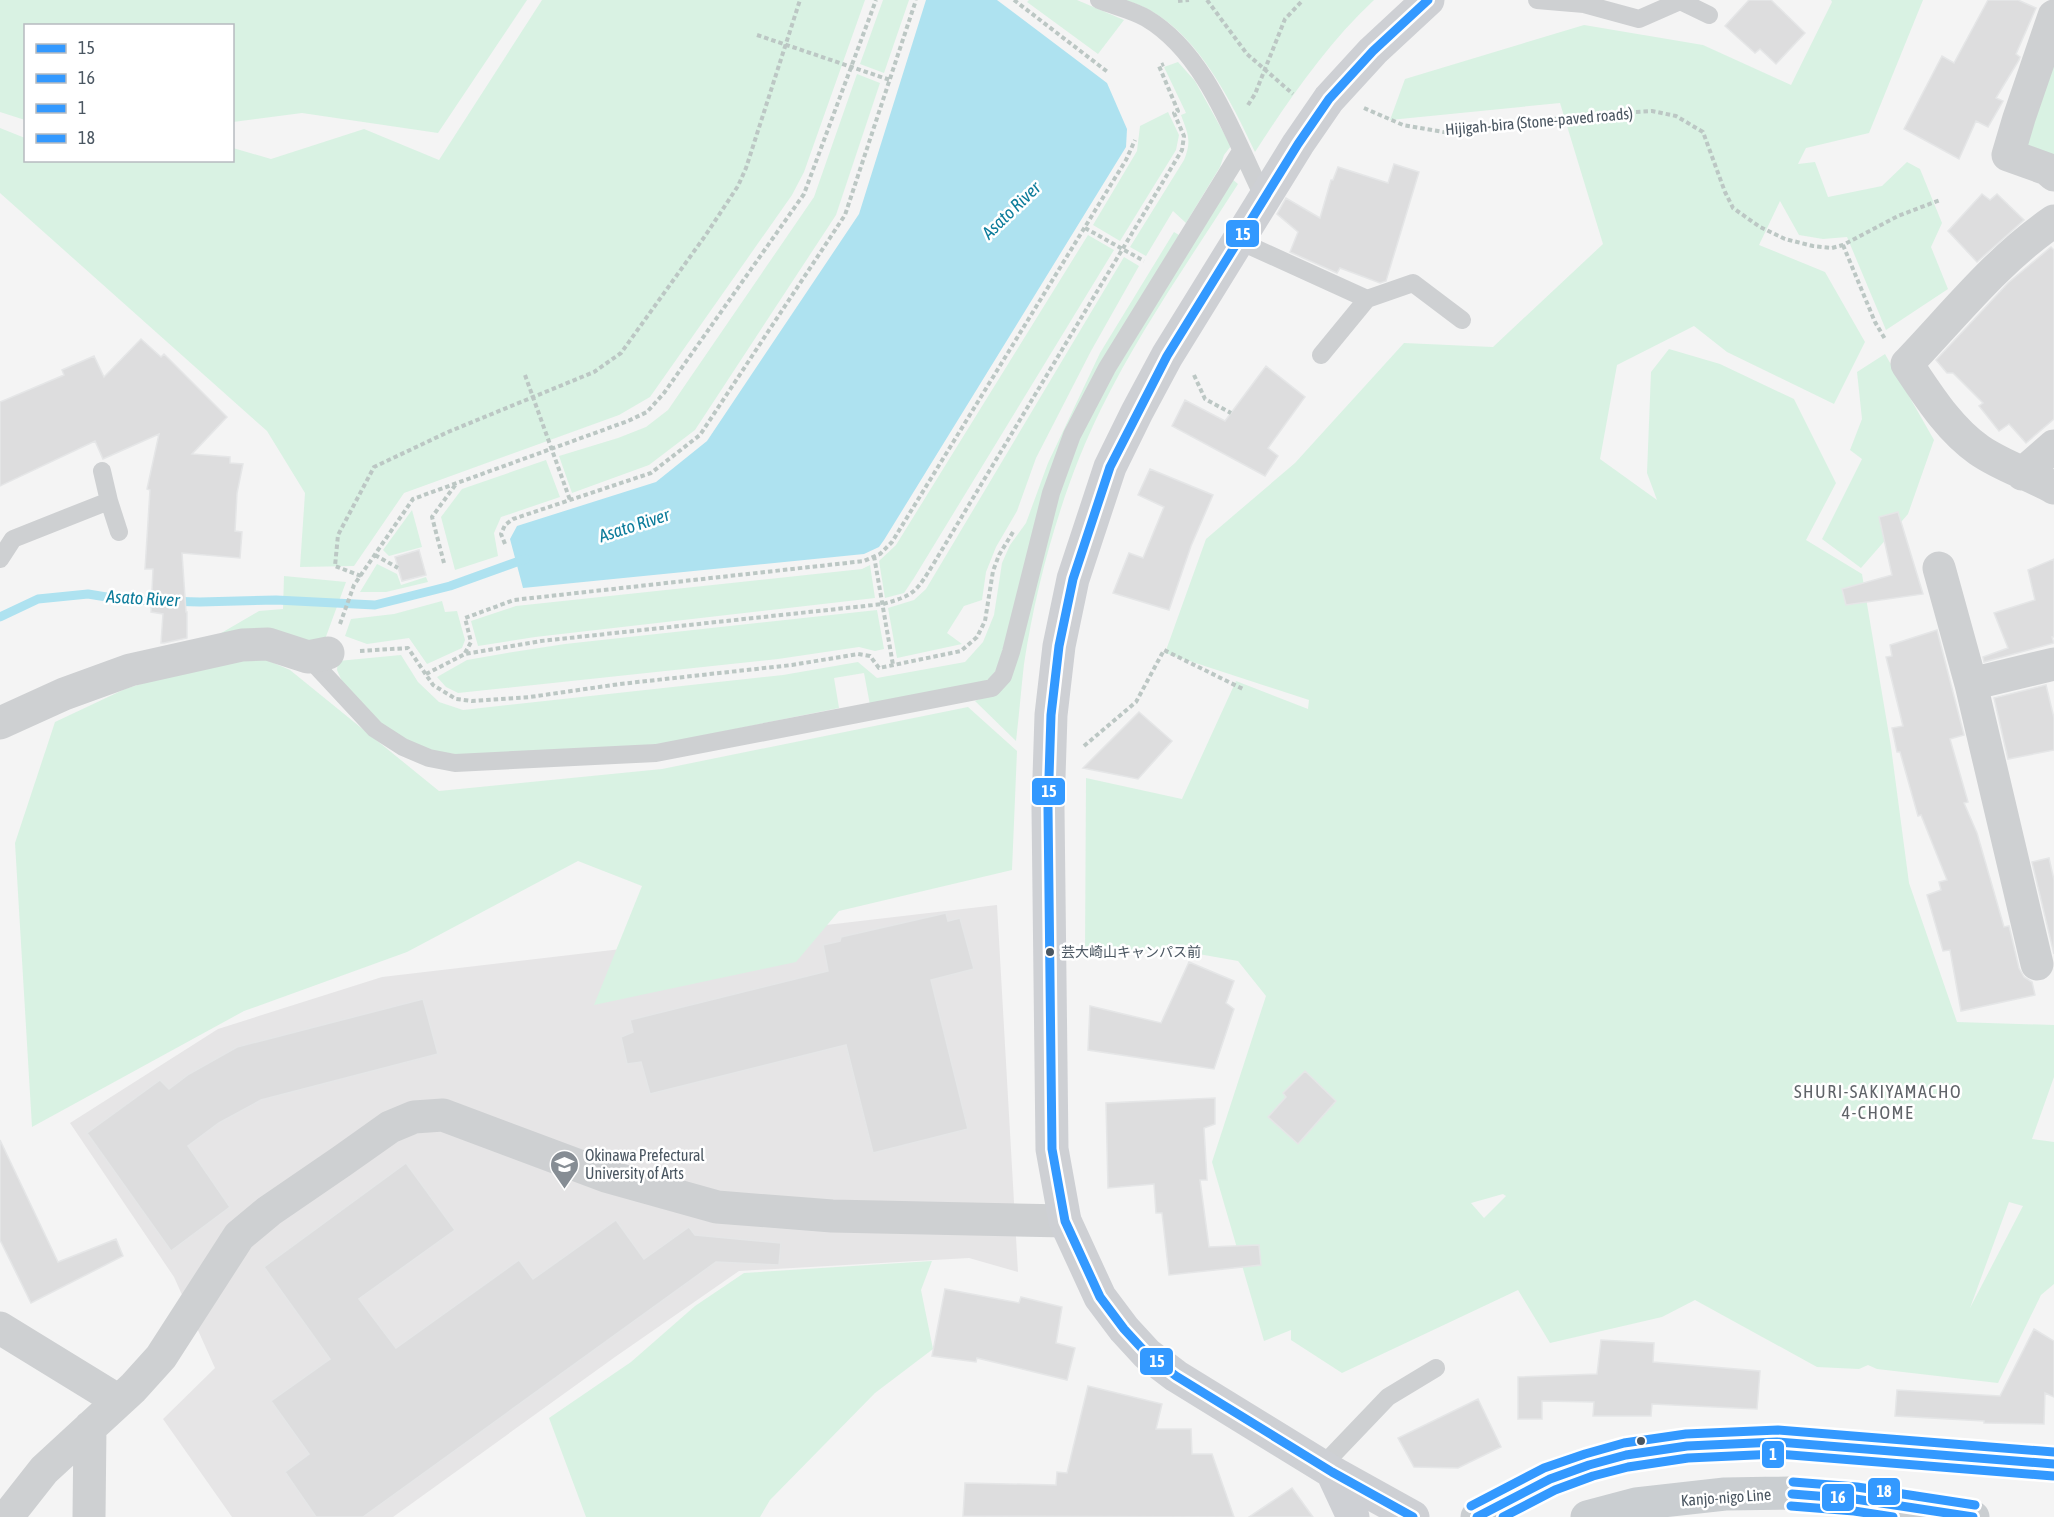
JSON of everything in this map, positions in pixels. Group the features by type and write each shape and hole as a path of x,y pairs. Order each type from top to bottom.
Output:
{"main road":[{"path":"1477,1517 1550,1479 1589,1465 1626,1455 1687,1446 1777,1442 2054,1464"},
{"name":"Kanjo-nigo Line","path":"1587,1517 1636,1504 1692,1507 1788,1493 1855,1499 1973,1517"}],"street":[{"path":"1413,1517 1328,1469 1176,1376 1147,1354 1124,1329 1100,1297 1065,1221 1052,1149 1048,808 1051,715 1059,646 1073,579 1110,467 1167,356 1298,144 1329,99 1372,51 1428,0"},
{"path":"2054,16 2008,155 2047,169 2054,176"},
{"path":"2054,221 2035,234 1999,267 1907,364 1955,430 1979,450 2022,474 2054,488"},
{"path":"2022,474 2054,446"},
{"path":"1939,568 1971,684 2037,964"},
{"path":"0,723 64,694 130,670 242,645 325,646"},
{"path":"1971,684 2054,664"},
{"path":"7,1517 44,1470 119,1401 161,1357 239,1236 269,1211 390,1127 414,1117 443,1114 606,1176 717,1207 832,1216 1065,1221"},
{"path":"0,1328 119,1401"},
{"path":"89,1517 90,1427"},
{"path":"1328,1469 1353,1517"}],"lane":[{"path":"1537,0 1584,4 1639,19 1680,1 1709,15"},
{"path":"1102,1 1146,18 1165,32 1187,54 1215,97 1264,198"},
{"path":"325,646 375,729 403,747 429,758 455,763 656,753 992,688 1003,676 1011,652 1051,494 1072,435 1107,368 1241,151"},
{"path":"1237,240 1367,299"},
{"path":"1321,355 1367,299 1413,283 1462,320"},
{"path":"102,471 119,532"},
{"path":"0,559 13,539 109,501"},
{"path":"1328,1469 1388,1397 1437,1368"}],"path":[{"path":"360,576 335,566 338,535 374,467 448,432 594,372 621,354 738,186 747,168 800,0"},
{"path":"876,0 804,194 664,393 647,412 628,421 413,499 354,585 325,646 408,648 433,685 456,699 472,701 530,697 620,684 792,665 858,654 870,656 879,668 961,651 977,637 985,621 993,572 999,555 1016,528"},
{"path":"505,544 501,534 505,525 513,519 651,473 700,435 845,215 916,0"},
{"path":"1014,0 1109,73"},
{"path":"1178,1 1189,0"},
{"path":"1207,0 1247,54 1318,116"},
{"path":"1232,131 1255,93 1285,19 1303,0"},
{"path":"757,35 890,81"},
{"path":"426,674 465,654 575,637 882,604 909,596 922,583 1182,150 1184,136 1174,113 1178,111 1159,66 1187,54"},
{"name":"Hijigah-bira (Stone-paved roads)","path":"1359,106 1403,125 1449,133 1584,115 1652,111 1676,116 1702,132 1733,208 1746,219 1785,239 1832,248 1843,245"},
{"path":"465,654 471,642 465,618 514,600 864,561 880,554 892,542 1085,228 1136,140"},
{"path":"1907,364 1896,356 1875,322 1843,245 1898,216 1941,200"},
{"path":"1085,228 1147,263"},
{"path":"1192,369 1205,399 1231,413"},
{"path":"525,375 570,500"},
{"path":"444,563 432,517 456,484"},
{"path":"375,555 398,568"},
{"path":"874,556 893,665"},
{"path":"1077,752 1136,702 1164,650 1245,690"}],"shaded area":[{"name":"Okinawa Prefectural University of Arts","path":"997,905 1018,1272 969,1258 739,1271 393,1517 232,1517 163,1419 215,1368 174,1277 70,1123 218,1029 382,977"}],"green space":[{"path":"0,0 527,0 438,133 302,113 234,122 234,24 24,24 24,120 0,112"},
{"path":"542,0 865,0 804,172 792,195 650,397 619,415 404,493 354,566 300,567 305,493 267,431 0,193 0,128 24,138 24,162 234,162 234,148 271,159 364,129 439,160"},
{"path":"883,0 909,0 884,73 860,64"},
{"path":"1029,0 1077,0 1124,20 1098,54 1027,2"},
{"path":"1125,0 1374,0 1340,35 1310,72 1255,152 1213,73 1185,38 1169,23 1148,9"},
{"path":"1831,0 1923,0 1869,133 1806,148 1798,164 1815,162 1828,197 1882,186 1907,162 1920,169 1942,223 1931,247 1948,289 1886,330 1847,237 1823,239 1799,235 1780,201 1759,245 1825,272 1865,342 1834,404 1727,352 1694,326 1617,365 1600,459 1657,500 1647,473 1651,372 1669,349 1720,364 1794,399 1836,483 1806,540 1862,574 1891,747 1909,883 1957,1022 2054,1025 2054,1077 2032,1139 2054,1142 2054,1284 2041,1295 1998,1383 1877,1369 1868,1365 1859,1369 1817,1367 1695,1300 1662,1317 1550,1343 1518,1290 1342,1373 1291,1340 1291,1330 1264,1341 1212,1162 1266,996 1238,961 1176,950 1085,952 1086,778 1182,799 1236,681 1308,709 1309,700 1165,653 1206,539 1295,463 1404,343 1493,347 1603,244 1560,103 1390,120 1405,79 1584,25 1703,45 1791,85","holes":["1503,1194 1506,1196 1484,1218 1471,1203","2009,1202 2023,1206 1970,1308"]},
{"path":"2054,61 2054,164 2022,141"},
{"path":"1178,62 1195,81 1231,146 1186,223 1173,211 1146,256 1130,247 1184,160 1188,148 1187,133 1181,115 1186,113 1164,67"},
{"path":"857,74 880,83 836,215 695,430 649,465 572,493 559,456 646,427 668,410 814,197"},
{"path":"1168,112 1179,135 1176,150 1120,241 1093,225 1137,151 1140,126"},
{"path":"1232,179 1238,184 1132,351 1101,409 1075,469 1053,534 1036,599 1024,664 1016,741 975,701 993,693 1054,502 1085,421"},
{"path":"1174,232 1179,235 1095,374 1024,577 997,669 989,679 977,685 870,705 864,673 834,678 839,708 666,743 621,748 463,755 429,751 387,729 344,686 337,670 338,661 401,655 418,682 439,702 463,710 783,675 858,662 877,678 965,662 983,642 994,615 1002,563 1010,545 1026,523 1048,463 1100,353"},
{"path":"1088,235 1114,250 914,578 904,593 885,598 879,561 896,545"},
{"path":"1124,257 1139,266 1091,351 1036,458 1017,511 996,547 986,572 982,600 964,606 947,633 962,644 897,658 888,608 914,600 926,589"},
{"path":"1885,354 1934,440 1908,514 1861,568 1822,539 1862,459 1850,450 1862,419 1857,372"},
{"path":"546,460 560,497 501,517 494,533 498,556 455,570 441,517 462,489"},
{"path":"412,510 422,547 389,556 383,550"},
{"path":"377,564 397,574 401,585 426,577 428,582 386,592 360,592"},
{"path":"870,565 875,598 535,637 478,646 471,621 516,606 862,569"},
{"path":"284,576 346,582 324,642 211,639 259,611 283,609"},
{"path":"442,601 445,612 457,611 465,640 462,648 427,664 409,638 367,644 345,636 351,619 394,614"},
{"path":"877,610 884,649 875,651 859,647 778,659 458,693 446,687 437,677 467,660 565,644"},
{"path":"246,651 290,670 439,791 662,769 968,707 1017,751 1012,870 839,911 796,962 594,1005 642,886 578,861 407,952 244,1011 32,1127 15,843 55,722 125,689"},
{"path":"932,1261 921,1290 933,1349 875,1393 770,1500 760,1517 586,1517 549,1418 631,1362 695,1306 744,1273"}],"water":[{"path":"926,0 997,0 1107,83 1127,129 1126,147 884,540 879,547 864,554 523,588 510,539 517,526 656,482 707,441 859,214"}],"building":[{"path":"1749,0 1771,0 1805,33 1776,64 1760,49 1755,53 1725,26"},
{"path":"1988,0 2018,0 2036,8 2016,54 2020,57 2019,60 1996,98 2003,101 1988,127 1976,121 1959,159 1904,129 1942,56 1954,63"},
{"path":"1394,164 1419,172 1386,281 1380,283 1340,268 1337,273 1290,252 1298,232 1277,214 1286,198 1320,218 1331,180 1338,167 1388,183"},
{"path":"1982,194 1990,200 1997,194 2024,220 1977,262 1948,231"},
{"path":"2051,247 2054,250 2054,419 2026,443 2009,424 1999,431 1979,406 1983,403 1953,373 1947,373 1936,360 2008,283"},
{"path":"141,339 161,357 164,354 227,417 192,454 230,457 230,463 243,464 237,493 235,531 242,532 240,558 182,553 187,638 164,643 161,643 163,614 151,612 153,569 145,569 150,490 147,489 159,434 103,459 95,441 0,486 0,402 64,375 62,370 94,356 104,377"},
{"path":"1266,366 1305,397 1268,448 1278,456 1265,476 1172,426 1185,400 1225,421"},
{"path":"1150,469 1213,495 1191,546 1169,610 1113,593 1129,553 1143,558 1164,507 1138,495"},
{"path":"1898,512 1923,594 1846,605 1842,589 1892,575 1879,517"},
{"path":"419,550 426,575 402,581 395,557"},
{"path":"2054,559 2054,637 2052,637 2054,643 1984,662 1983,657 2008,648 1994,613 2035,600 2028,570"},
{"path":"1937,630 1964,735 1950,739 1968,802 1964,803 1977,833 2004,927 2009,926 2019,968 2024,977 2032,982 2035,995 1961,1011 1950,950 1943,951 1927,895 1941,890 1939,882 1947,880 1921,815 1918,816 1900,752 1897,752 1892,728 1903,726 1886,657 1892,656 1890,645"},
{"path":"2046,685 2054,718 2054,750 2008,759 1994,698"},
{"path":"1139,712 1172,741 1138,779 1083,768"},
{"path":"2049,858 2054,880 2054,954 2032,862"},
{"path":"946,913 948,921 960,918 974,969 931,980 968,1129 873,1153 846,1045 650,1094 641,1062 627,1064 621,1037 633,1032 630,1020 828,971 823,945 840,941 841,937"},
{"path":"1189,962 1234,981 1226,1003 1234,1009 1214,1069 1088,1050 1090,1006 1161,1023"},
{"path":"423,999 438,1054 261,1100 219,1123 188,1146 230,1207 171,1251 87,1133 160,1080 169,1089 189,1074 237,1047"},
{"path":"1305,1071 1336,1101 1298,1144 1268,1117 1286,1097 1283,1093"},
{"path":"1215,1098 1215,1124 1204,1128 1207,1180 1200,1180 1209,1247 1259,1245 1261,1265 1169,1275 1162,1213 1156,1213 1154,1184 1108,1188 1106,1103"},
{"path":"0,1140 58,1262 116,1239 123,1256 31,1303 0,1240"},
{"path":"406,1163 455,1230 359,1299 396,1348 519,1260 533,1279 616,1220 644,1259 689,1227 695,1235 781,1243 779,1265 716,1262 363,1517 316,1517 285,1472 309,1454 271,1401 330,1359 264,1267"},
{"path":"945,1289 1019,1303 1021,1297 1062,1307 1056,1343 1075,1348 1067,1380 977,1358 976,1362 932,1356"},
{"path":"2034,1329 2054,1341 2054,1397 2045,1393 2044,1424 1984,1423 1984,1421 1895,1416 1897,1390 2000,1396"},
{"path":"1601,1340 1654,1343 1653,1362 1760,1371 1757,1409 1652,1404 1651,1416 1593,1416 1594,1402 1542,1401 1542,1419 1518,1419 1518,1377 1597,1374"},
{"path":"1088,1386 1162,1404 1156,1429 1191,1429 1192,1454 1212,1454 1234,1517 963,1516 965,1483 1056,1485 1057,1472 1067,1473"},
{"path":"1478,1399 1501,1447 1458,1468 1414,1467 1398,1438"},
{"path":"1292,1488 1313,1517 1249,1517"}],"waterway":[{"name":"Asato River","path":"0,617 38,599 88,594 125,600 200,602 276,600 375,605 450,586 525,559"}],"transit line":[{"name":"15","path":"1413,1517 1332,1472 1176,1376 1147,1354 1124,1329 1100,1297 1065,1221 1052,1149 1048,808 1051,715 1059,646 1073,579 1110,467 1167,356 1298,144 1329,99 1373,51 1428,0"},
{"name":"18","path":"1471,1506 1544,1468 1585,1454 1624,1443 1686,1434 1778,1430 2054,1452"},
{"name":"16","path":"1477,1517 1550,1479 1589,1465 1626,1455 1687,1446 1777,1442 2054,1464"},
{"name":"1","path":"1503,1517 1555,1490 1593,1476 1628,1467 1688,1458 1777,1454 2053,1476"},
{"name":"18","path":"1793,1482 1857,1487 1975,1505"},
{"name":"16","path":"1792,1494 1855,1499 1973,1517"},
{"name":"1","path":"1791,1506 1893,1517"}],"place":[{"name":"芸大崎山キャンパス前","path":"1050,952"},
{"name":"Okinawa Prefectural University of Arts","path":"564,1190"}],"district":[{"name":"SHURI-SAKIYAMACHO 4-CHOME","path":"1878,1101"}]}
